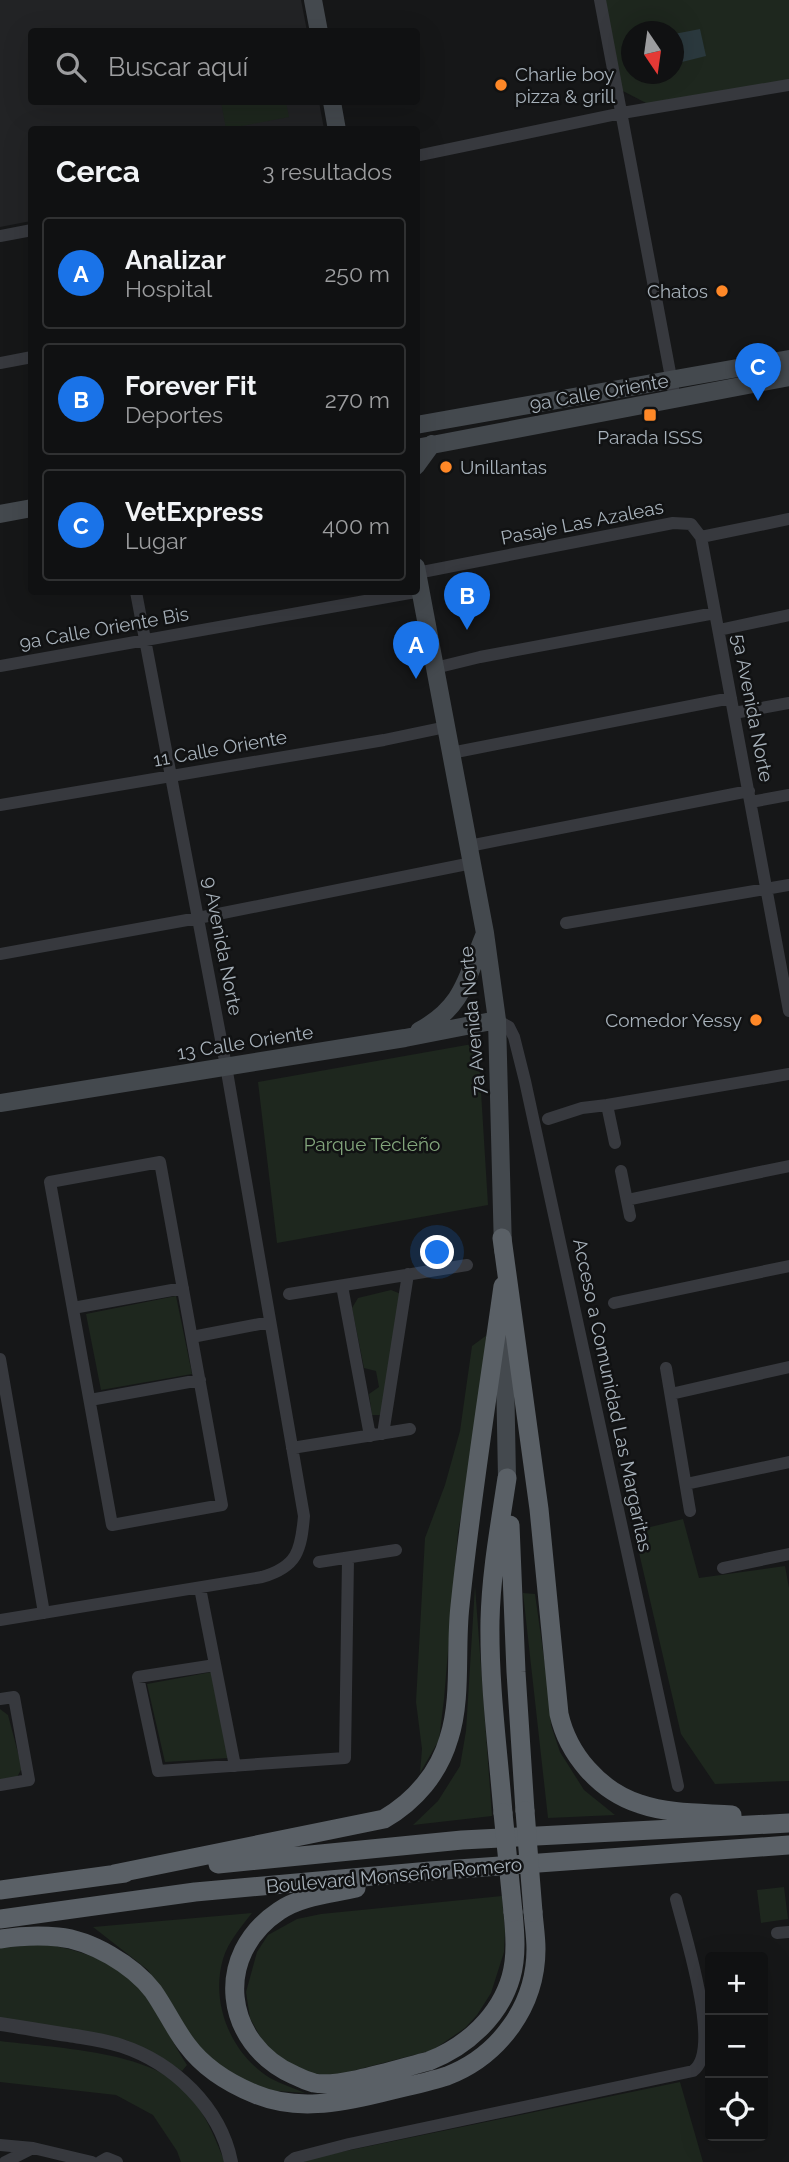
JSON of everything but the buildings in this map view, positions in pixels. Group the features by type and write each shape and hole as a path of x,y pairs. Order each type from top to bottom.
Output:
{"highway":[{"path":"502,1238 539,1510 559,1714 573,1750 584,1766 604,1784 638,1804 667,1810 789,1822"},
{"path":"114,1874 384,1819 402,1809 432,1774 450,1737 454,1710 462,1584 503,1286"},
{"path":"430,1871 300,1900 278,1912 258,1931 239,1966 234,1997 241,2025 248,2038 277,2068 304,2080 327,2084 440,2057 467,2040 488,2020 511,1977 523,1912 526,1811 507,1478"},
{"path":"0,1939 30,1935 61,1937 94,1947 121,1962 153,1991 188,2046 211,2070 229,2082 258,2095 289,2103 314,2104 355,2099 446,2076 490,2052 502,2040 518,2015 532,1983 536,1950 523,1912 503,1813 490,1661 492,1586 507,1478"},
{"name":"Boulevard Monseñor Romero","path":"0,1890 114,1874 462,1840 789,1822"},
{"name":"Boulevard Monseñor Romero","path":"0,1919 195,1892 430,1871 789,1845"}],"main road":[{"path":"313,0 318,28"},
{"path":"333,105 336,126"},
{"name":"9a Calle Oriente","path":"420,424 789,359"},
{"name":"9a Calle Oriente","path":"424,446 789,377"},
{"path":"0,514 28,509"},
{"name":"7a Avenida Norte","path":"420,586 485,933 497,1020 507,1478"},
{"path":"405,1038 450,1010 459,998 485,933"},
{"name":"13 Calle Oriente","path":"0,1103 405,1038 497,1020"}],"street":[{"path":"600,0 675,399"},
{"path":"420,155 622,113 789,85"},
{"path":"0,236 28,231"},
{"path":"0,363 28,358"},
{"path":"701,537 789,519"},
{"name":"Pasaje Las Azaleas","path":"420,572 673,523 691,524 701,537"},
{"name":"5a Avenida Norte","path":"701,537 789,1011"},
{"name":"9 Avenida Norte","path":"137,595 226,1066 304,1516 302,1538 294,1559 281,1572 200,1588"},
{"name":"9a Calle Oriente Bis","path":"0,666 398,595"},
{"path":"435,668 480,657 715,613"},
{"path":"719,630 789,615"},
{"path":"451,753 731,698"},
{"path":"734,713 789,703"},
{"name":"11 Calle Oriente","path":"0,806 446,727"},
{"path":"0,954 198,918 470,855 750,797 789,795"},
{"path":"566,923 789,885"},
{"name":"Acceso a Comunidad Las Margaritas","path":"497,1020 509,1027 514,1037 525,1081 678,1786"},
{"path":"548,1119 582,1108 789,1074"},
{"path":"607,1105 615,1143"},
{"path":"160,1162 222,1505 113,1525 73,1308 50,1182 160,1162"},
{"path":"626,1200 789,1166"},
{"path":"621,1171 630,1216"},
{"path":"289,1294 467,1265"},
{"path":"614,1303 789,1266"},
{"path":"377,1435 408,1275"},
{"path":"342,1286 377,1435"},
{"path":"73,1308 183,1288"},
{"path":"192,1337 270,1322"},
{"path":"0,1359 44,1613"},
{"path":"671,1394 789,1367"},
{"path":"666,1368 690,1511"},
{"path":"90,1400 200,1380"},
{"path":"292,1448 410,1429"},
{"path":"686,1484 789,1462"},
{"path":"319,1562 397,1550"},
{"path":"723,1568 789,1554"},
{"path":"215,1665 138,1677 158,1771 345,1758 348,1559"},
{"path":"0,1620 200,1588 235,1766"},
{"path":"0,1699 14,1697 29,1780 0,1785"},
{"path":"290,2162 295,2158 349,2144 693,2071 701,2063 705,2022 676,1899"},
{"path":"0,2024 102,2041 122,2046 149,2059 180,2079 202,2102 225,2143 231,2162"},
{"path":"0,2145 33,2148 92,2162"},
{"path":"5,2162 33,2148"},
{"path":"100,2162 107,2158 117,2162"}],"shaded area":[{"path":"0,0 301,0 306,28 28,28 28,105 320,105 323,126 28,126 28,222 0,227"},
{"path":"700,29 706,56 684,62 684,32"}],"green space":[{"path":"604,0 789,0 789,80 650,105 621,90"},
{"path":"222,105 287,105 289,117 242,126 225,126"},
{"name":"Parque Tecleño","path":"478,1043 488,1205 277,1243 258,1082"},
{"path":"391,1290 401,1294 381,1415 372,1415 369,1394 379,1387 376,1371 364,1368 352,1308 358,1298"},
{"path":"176,1296 192,1374 101,1390 86,1314"},
{"path":"487,1335 476,1435 458,1532 439,1740 420,1773 422,1749 416,1702 425,1538 445,1485 460,1431 472,1346"},
{"path":"683,1519 699,1578 785,1566 789,1588 789,1781 715,1784 681,1734 634,1531"},
{"path":"475,1586 492,1816 413,1825 438,1801 460,1766 466,1731"},
{"path":"523,1593 535,1594 551,1725 560,1752 584,1790 615,1815 548,1818"},
{"path":"212,1672 228,1758 165,1762 147,1684"},
{"path":"0,1709 8,1715 22,1768 16,1779 0,1781"},
{"path":"784,1887 788,1919 761,1923 757,1890"},
{"path":"502,1896 504,1952 491,1993 465,2028 433,2050 329,2077 297,2070 276,2058 250,2018 246,1992 257,1952 268,1935 297,1919 321,1914"},
{"path":"252,1913 231,1941 223,1959 219,1993 222,2010 235,2041 256,2068 270,2078 305,2093 262,2090 224,2069 194,2045 148,1970 93,1927"},
{"path":"45,1944 98,1959 118,1969 136,1984 160,2018 187,2065 182,2071 126,2040 0,2021 0,1948"},
{"path":"0,2041 121,2058 165,2075 182,2087 196,2104 225,2162 181,2162 177,2151 153,2115 116,2095 0,2082"},
{"path":"680,2082 703,2162 304,2162 307,2159"}],"place":[{"name":"Charlie boy pizza & grill","path":"501,85"},
{"name":"Chatos","path":"722,291"},
{"name":"VetExpress","path":"758,401"},
{"name":"Parada ISSS","path":"650,415"},
{"name":"Unillantas","path":"446,467"},
{"name":"Forever Fit","path":"467,630"},
{"name":"Analizar","path":"416,679"},
{"name":"Comedor Yessy","path":"756,1020"}]}
